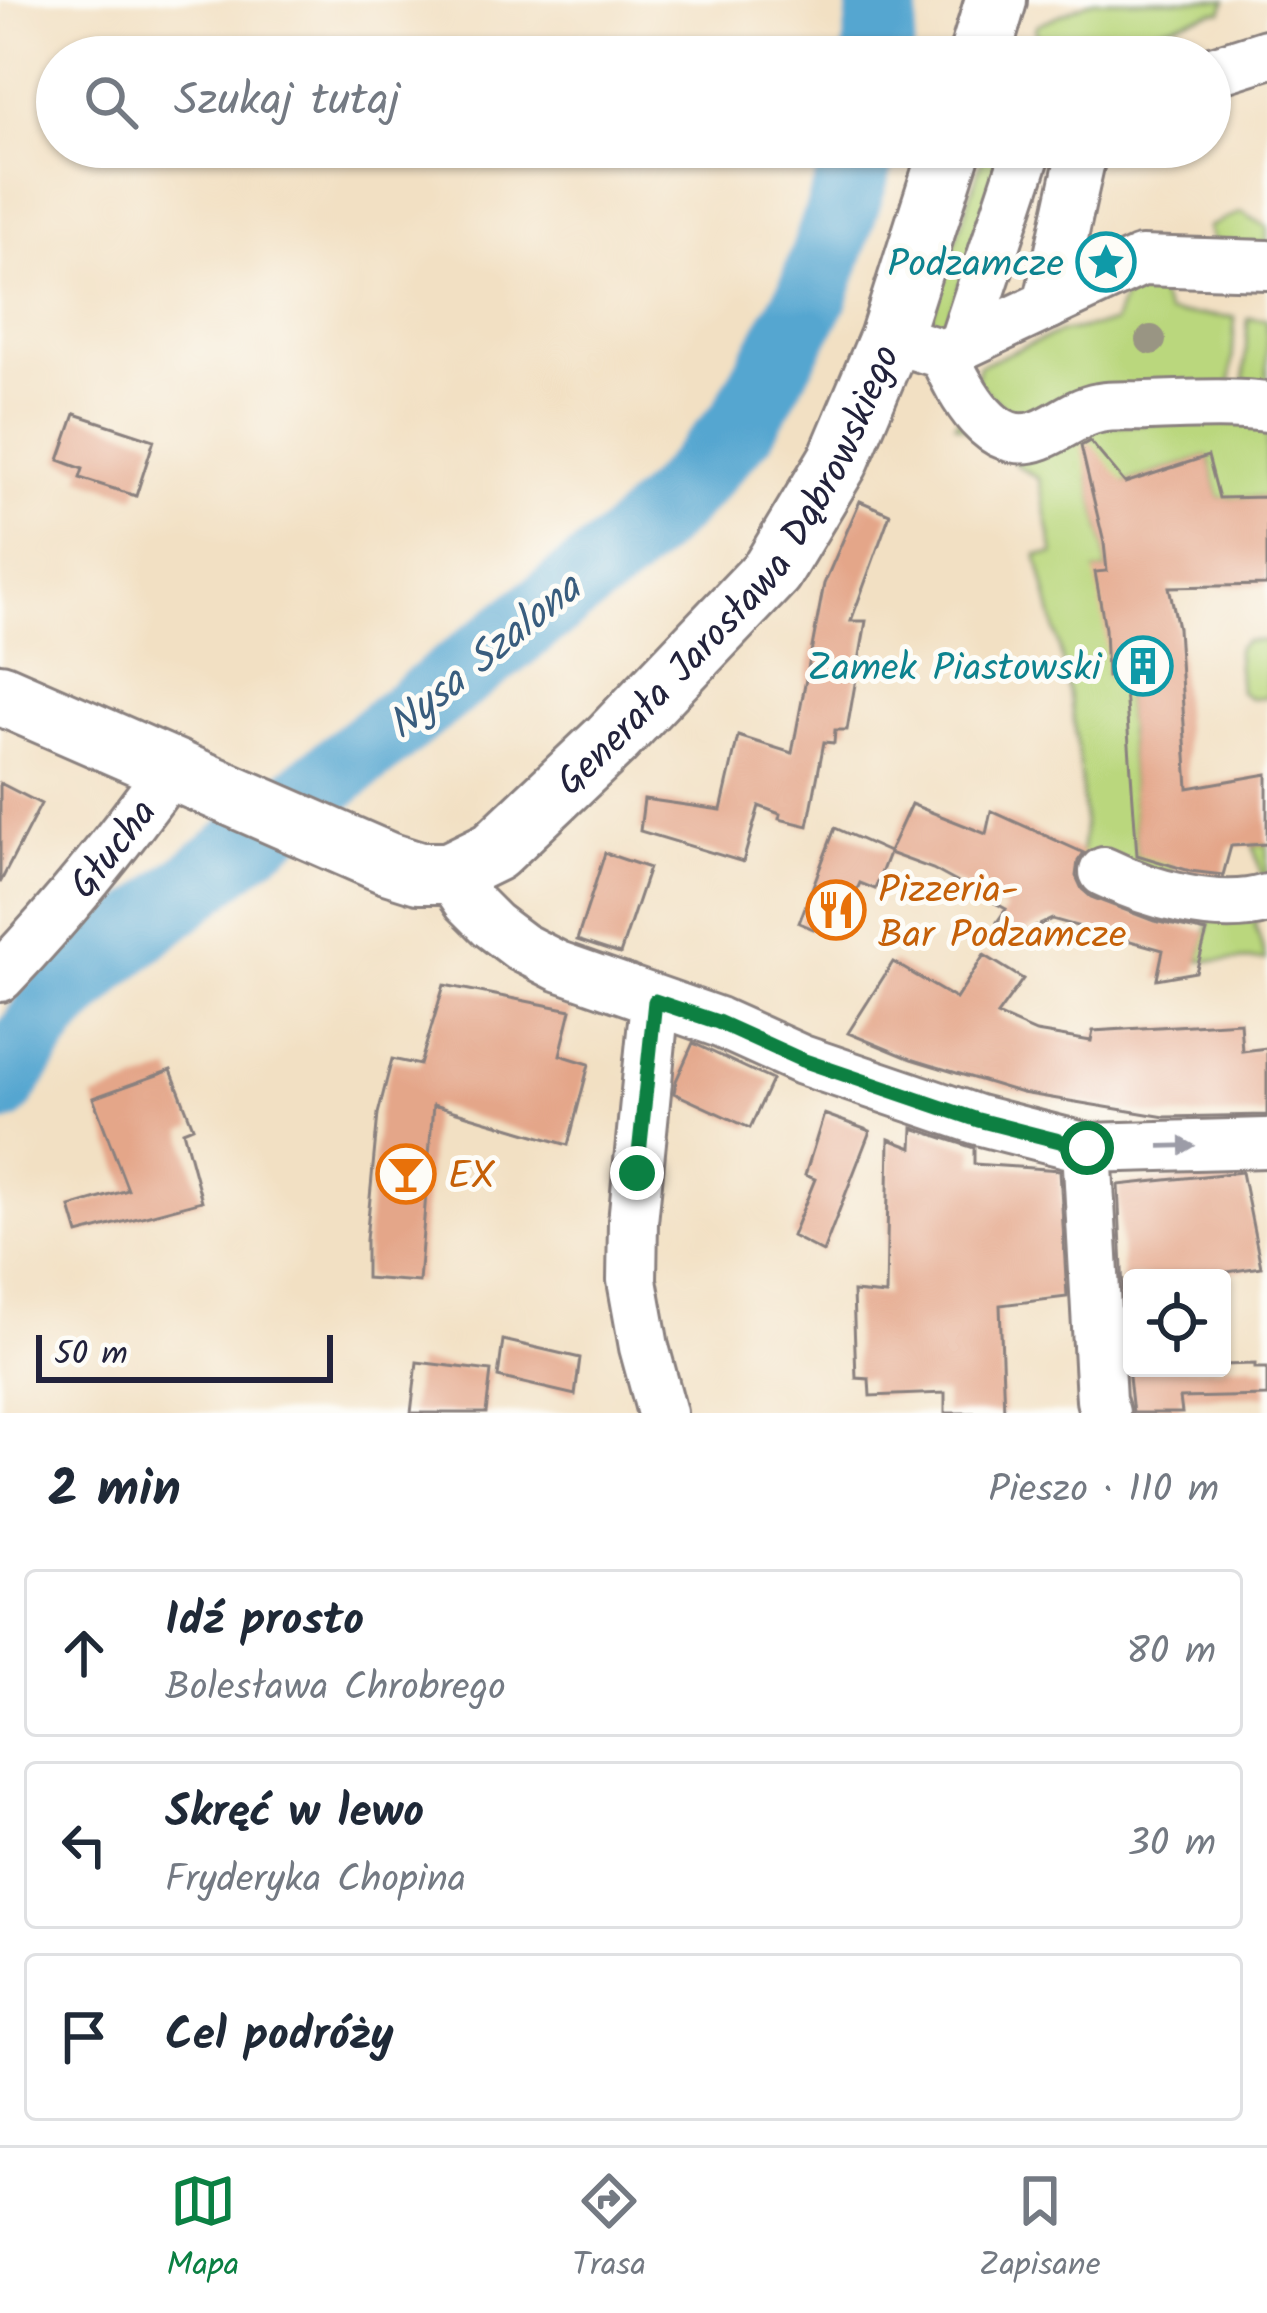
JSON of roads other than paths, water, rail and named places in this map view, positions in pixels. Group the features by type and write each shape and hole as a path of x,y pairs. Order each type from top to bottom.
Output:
{"main road":[{"name":"Generała Jarosława Dąbrowskiego","path":"449,873 494,851 550,800 772,571 838,460 932,345 949,168"},
{"path":"0,694 387,863 419,873 449,873"}],"street":[{"path":"1231,65 1267,54"},
{"path":"932,345 1018,168"},
{"path":"1048,305 1078,168"},
{"path":"932,345 1048,305 1141,261 1267,265"},
{"path":"932,345 987,425 1015,436 1040,435 1071,417 1100,408 1267,407"},
{"name":"Głucha","path":"7,959 183,774"},
{"path":"1104,872 1172,898 1248,904 1267,899"},
{"path":"449,873 480,913 521,946 559,966 718,1022 802,1060 978,1120 1087,1148 1267,1143"},
{"path":"655,1001 633,1222 632,1280 662,1413"},
{"path":"1087,1148 1105,1413"}],"waterway":[{"name":"Nysa Szalona","path":"880,36 884,0"},
{"name":"Nysa Szalona","path":"0,1087 48,1013 101,960 620,551 674,501 742,425 812,297 856,168"}],"place":[{"name":"Podzamcze","path":"1106,262"},
{"name":"Zamek Piastowski","path":"1143,666"},
{"name":"Pizzeria- Bar Podzamcze","path":"836,910"},
{"name":"EX","path":"406,1174"}]}
